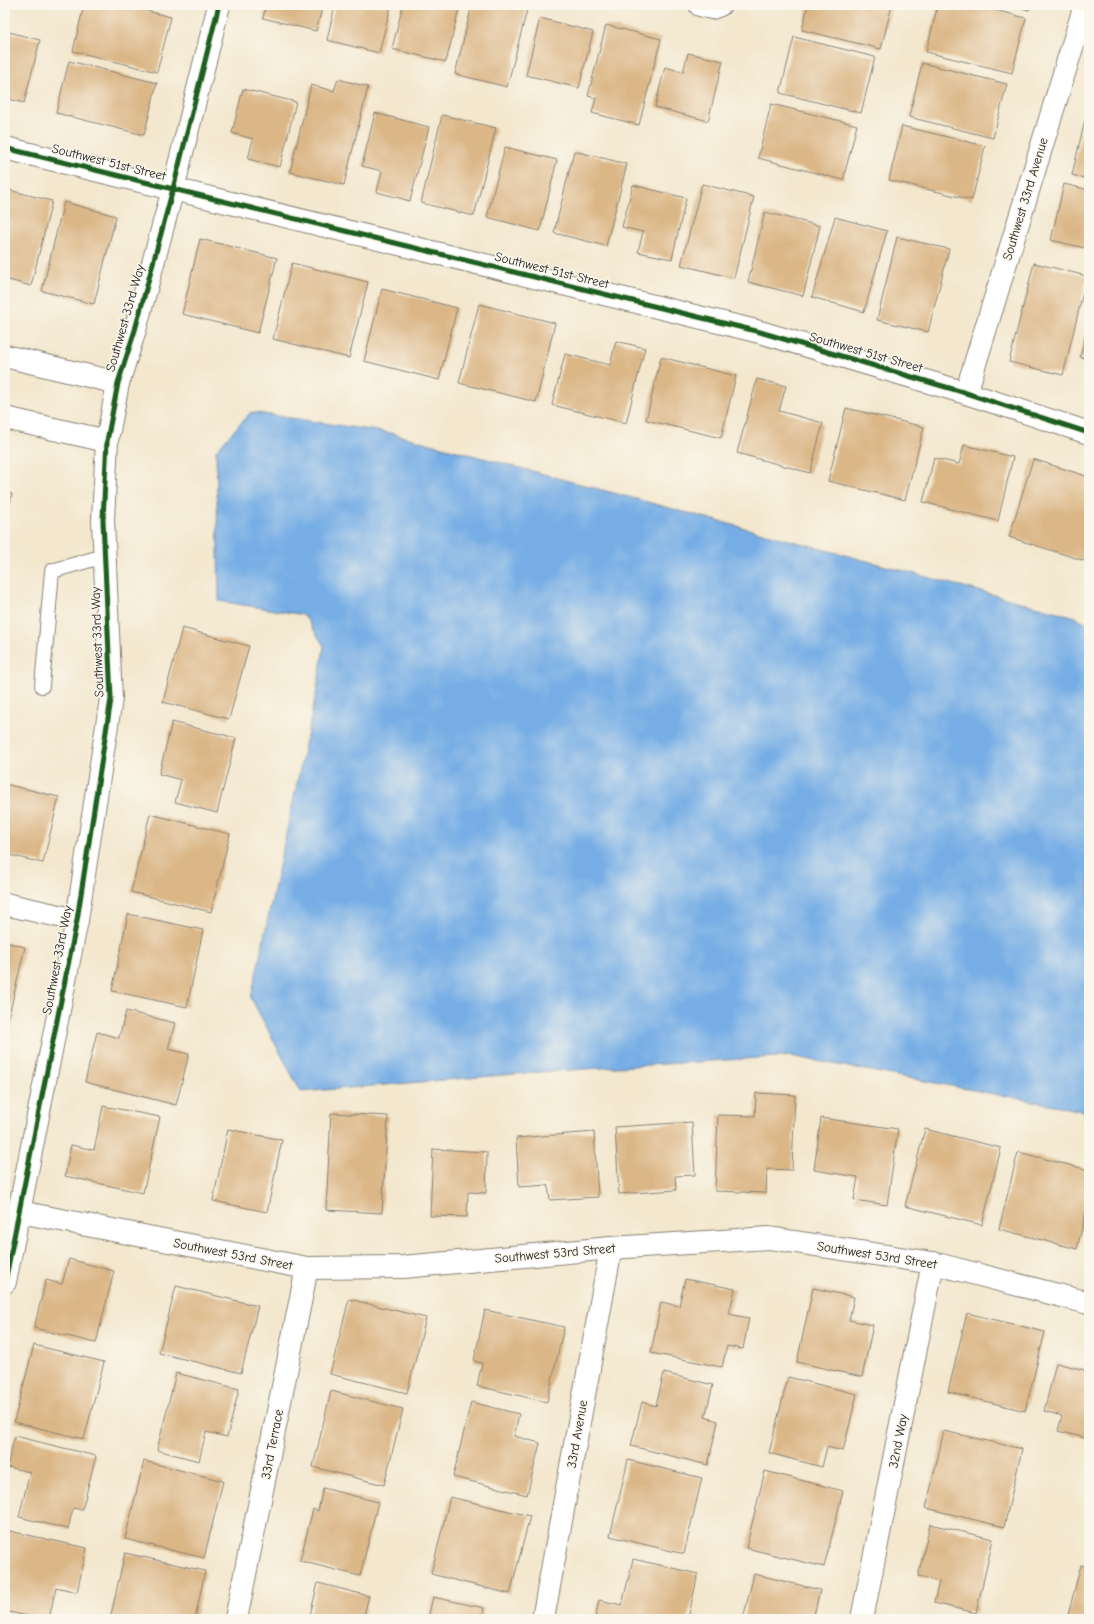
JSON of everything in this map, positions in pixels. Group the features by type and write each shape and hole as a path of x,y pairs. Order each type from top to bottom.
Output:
{"street":[{"name":"Southwest 33rd Way","path":"5,1282 77,920 111,698 103,520 107,441 118,383 135,330 173,189 219,5"},
{"path":"700,5 712,8 720,5"},
{"name":"Southwest 33rd Avenue","path":"966,393 1085,5"},
{"name":"Southwest 51st Street","path":"5,148 760,332 966,393 1089,433"},
{"path":"5,356 118,383"},
{"path":"5,418 107,441"},
{"path":"5,904 77,920"},
{"name":"Southwest 53rd Street","path":"20,1212 307,1268 403,1267 611,1248 769,1238 933,1263 1089,1303"},
{"name":"33rd Avenue","path":"543,1619 611,1248"},
{"name":"32nd Way","path":"862,1619 933,1263"},
{"name":"33rd Terrace","path":"236,1619 307,1268"}],"lane":[{"path":"42,686 52,570 104,556"}],"water":[{"path":"251,412 390,433 1076,617 1089,624 1089,1113 1064,1107 790,1056 539,1072 301,1092 251,998 317,689 324,646 304,615 219,601 216,450"}],"building":[{"path":"84,5 123,5 171,17 157,72 73,51"},
{"path":"266,5 323,5 316,31 263,18"},
{"path":"335,5 391,5 379,53 327,40"},
{"path":"403,5 460,5 446,62 392,49"},
{"path":"472,5 528,6 507,87 455,74"},
{"path":"808,5 892,5 881,49 802,30"},
{"path":"938,5 975,5 1026,18 1012,73 926,52"},
{"path":"1011,5 1030,5 1029,10"},
{"path":"540,18 593,32 579,88 526,75"},
{"path":"606,25 661,39 639,125 592,113 596,98 588,96"},
{"path":"5,31 40,40 24,103 5,98"},
{"path":"794,37 875,57 861,113 780,93"},
{"path":"688,53 723,61 708,121 655,107 665,67 683,72"},
{"path":"69,61 157,83 144,135 56,113"},
{"path":"922,63 1007,84 993,138 909,117"},
{"path":"338,79 368,87 344,185 290,172 311,85 334,91"},
{"path":"243,89 296,102 280,167 248,159 253,139 232,133"},
{"path":"771,104 857,125 843,180 758,158"},
{"path":"375,113 429,127 410,201 377,192 382,171 362,166"},
{"path":"442,115 496,128 474,216 421,203"},
{"path":"1085,120 1089,121 1089,179 1072,175"},
{"path":"902,126 985,146 972,200 889,180"},
{"path":"505,147 557,160 540,231 487,217"},
{"path":"574,151 627,164 606,246 554,233"},
{"path":"702,184 754,197 734,278 681,265"},
{"path":"1064,184 1089,190 1089,249 1051,240"},
{"path":"633,185 686,198 672,259 638,252 643,232 622,227"},
{"path":"5,189 52,201 31,286 5,279"},
{"path":"64,202 116,216 94,304 42,291"},
{"path":"765,212 820,226 803,296 748,282"},
{"path":"835,217 887,231 864,312 812,297"},
{"path":"897,237 949,249 928,332 877,320"},
{"path":"200,239 277,258 258,333 182,314"},
{"path":"292,263 368,282 349,358 273,339"},
{"path":"1034,263 1087,276 1063,375 1009,362"},
{"path":"382,289 457,308 439,380 364,361"},
{"path":"479,304 555,323 536,402 459,383"},
{"path":"1089,322 1089,359 1080,357"},
{"path":"616,341 645,348 626,423 552,405 565,354 610,365"},
{"path":"661,357 736,376 721,438 646,420"},
{"path":"757,379 786,386 779,411 823,423 810,473 737,453"},
{"path":"846,408 924,427 905,500 828,481"},
{"path":"964,445 1013,457 998,521 923,502 934,458 959,464"},
{"path":"1033,459 1089,477 1089,549 1085,561 1009,537"},
{"path":"5,492 12,494 6,520 5,520"},
{"path":"182,628 249,646 229,719 163,702"},
{"path":"172,722 236,738 217,813 175,802 181,780 159,774"},
{"path":"5,784 59,797 43,863 5,854"},
{"path":"150,814 230,834 211,912 131,892"},
{"path":"128,914 203,930 187,1007 112,991"},
{"path":"5,942 25,947 7,1024 5,1024"},
{"path":"126,1011 175,1023 168,1049 189,1054 176,1105 85,1082 97,1032 119,1038"},
{"path":"756,1093 795,1095 792,1170 767,1169 766,1193 715,1191 718,1115 755,1116"},
{"path":"103,1106 160,1117 143,1193 65,1176 71,1145 94,1150"},
{"path":"331,1113 388,1116 382,1213 326,1210"},
{"path":"821,1118 898,1129 887,1205 854,1200 858,1177 814,1170"},
{"path":"692,1122 695,1175 675,1176 676,1190 619,1194 615,1127"},
{"path":"228,1129 282,1140 267,1212 213,1201"},
{"path":"925,1129 1001,1148 982,1225 905,1206"},
{"path":"594,1132 598,1197 550,1200 548,1185 519,1187 516,1138"},
{"path":"433,1149 487,1152 486,1193 468,1192 467,1217 430,1216"},
{"path":"1018,1152 1089,1170 1089,1199 1077,1249 999,1229"},
{"path":"69,1259 114,1271 96,1343 34,1328 46,1280 62,1284"},
{"path":"685,1279 735,1289 729,1314 749,1318 743,1349 727,1346 722,1367 651,1353 661,1302 679,1306"},
{"path":"176,1286 258,1306 241,1373 159,1353"},
{"path":"813,1288 854,1297 849,1320 873,1325 862,1377 797,1362"},
{"path":"349,1299 426,1318 407,1393 330,1374"},
{"path":"485,1310 564,1327 547,1402 477,1386 482,1363 474,1361"},
{"path":"967,1313 1045,1332 1025,1411 948,1392"},
{"path":"34,1345 104,1362 84,1439 14,1422"},
{"path":"1056,1363 1089,1371 1089,1439 1058,1431 1062,1416 1044,1411"},
{"path":"176,1373 239,1389 227,1437 206,1432 199,1461 157,1450"},
{"path":"664,1373 713,1385 705,1417 718,1421 708,1465 631,1446 642,1402 656,1406"},
{"path":"788,1377 857,1394 843,1451 827,1447 822,1467 769,1453"},
{"path":"331,1391 403,1409 384,1485 313,1467"},
{"path":"471,1402 519,1414 514,1436 540,1443 527,1495 453,1477"},
{"path":"944,1431 1022,1449 1004,1527 926,1508"},
{"path":"15,1436 96,1456 82,1510 73,1508 68,1529 19,1517 30,1472 7,1467"},
{"path":"628,1460 702,1478 684,1554 610,1536"},
{"path":"144,1461 223,1481 204,1558 125,1539"},
{"path":"765,1471 843,1491 824,1567 746,1548"},
{"path":"323,1488 378,1502 360,1576 300,1561 313,1509 318,1511"},
{"path":"450,1497 530,1516 510,1594 431,1574"},
{"path":"930,1524 993,1539 976,1613 934,1603 939,1581 918,1576"},
{"path":"5,1530 87,1548 77,1592 56,1587 49,1619 40,1619 5,1611"},
{"path":"125,1553 205,1571 195,1619 110,1619"},
{"path":"633,1559 698,1574 688,1619 595,1619 599,1600 622,1605"},
{"path":"1081,1565 1089,1567 1089,1619 1067,1619"},
{"path":"754,1574 820,1590 813,1619 743,1619"},
{"path":"318,1583 369,1596 363,1619 309,1619"},
{"path":"433,1597 484,1608 482,1619 428,1619"}],"cycle path":[{"path":"5,1282 77,920 111,699 103,520 107,441 118,383 135,330 173,189 219,5"},
{"path":"5,148 760,332 966,393 1089,433"}]}
